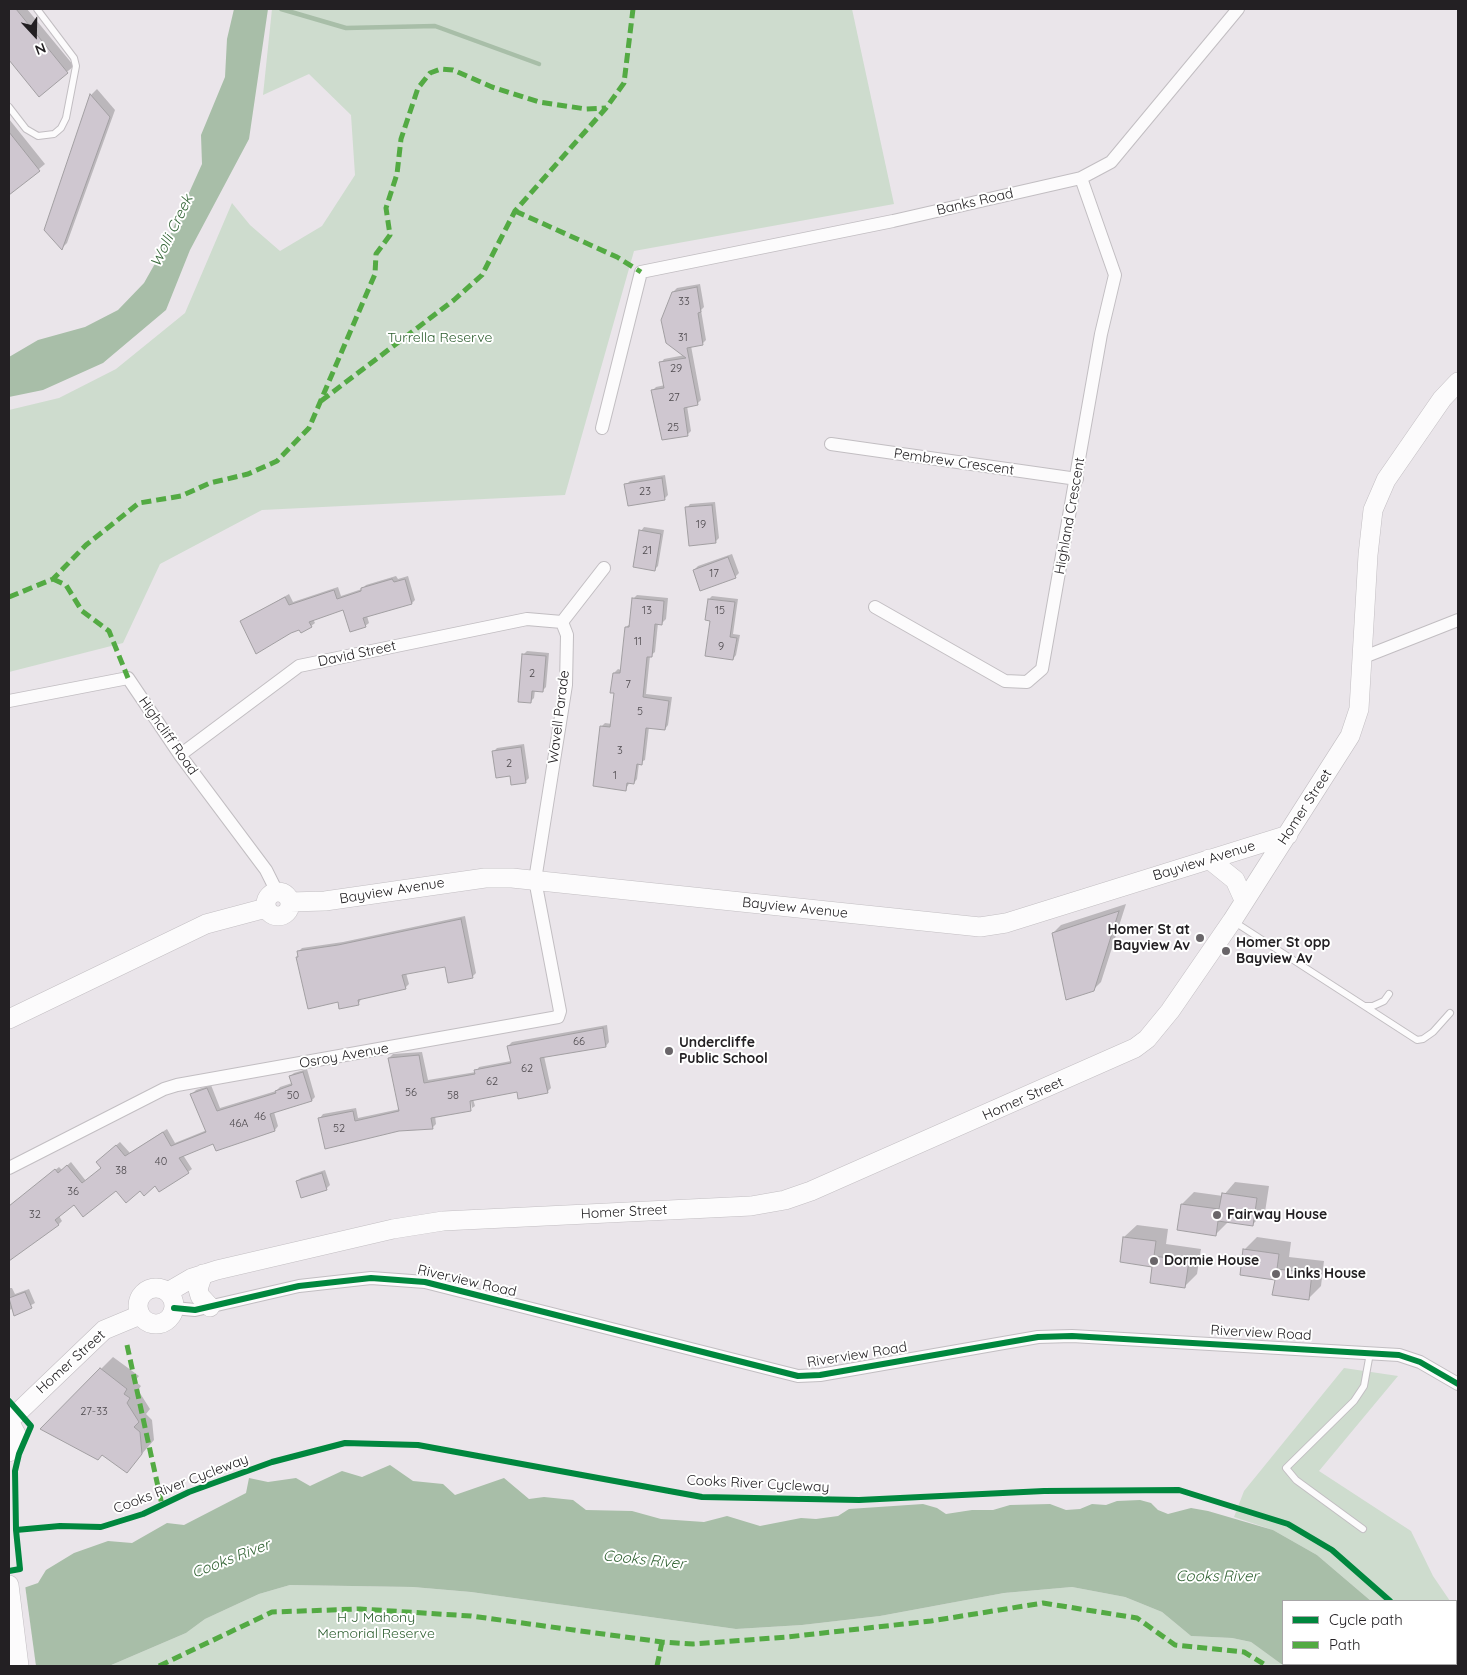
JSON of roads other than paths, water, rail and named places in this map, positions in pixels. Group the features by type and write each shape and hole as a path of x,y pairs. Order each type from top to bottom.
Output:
{"main road":[{"name":"Homer Street","path":"171,1300 174,1287 203,1274 393,1229 443,1221 751,1206 798,1196 1055,1085 1135,1048 1159,1027 1232,921 1350,736 1359,709 1364,657 1371,522 1376,503 1386,480 1442,399 1458,382"},
{"name":"Bayview Avenue","path":"284,897 325,901 485,878 535,880 980,927 1006,923 1288,835"},
{"path":"1209,859 1234,880 1244,900"},
{"path":"9,1018 206,924 266,908 271,914 279,917 288,910 284,897"},
{"path":"203,1274 198,1289 200,1296 210,1306"},
{"path":"156,1288 171,1300 170,1318 160,1324 149,1322 140,1315 138,1304 146,1291 156,1288"},
{"name":"Homer Street","path":"9,1421 104,1330 140,1315"},
{"path":"9,1421 13,1425 16,1436 16,1442 9,1452"},
{"path":"9,1585 19,1666"}],"street":[{"name":"Banks Road","path":"602,428 640,272 894,221 1081,178 1111,162 1238,9"},
{"name":"Highland Crescent","path":"875,607 1005,681 1027,682 1042,670 1101,334 1115,275 1081,178"},
{"name":"Pembrew Crescent","path":"831,444 1077,478"},
{"path":"562,622 604,568"},
{"name":"David Street","path":"180,755 299,666 527,619 562,622"},
{"path":"1364,657 1458,620"},
{"name":"Wavell Parade","path":"535,880 566,685 567,635 562,622"},
{"name":"Highcliff Road","path":"9,701 128,678 180,755 284,897"},
{"name":"Osroy Avenue","path":"9,1168 164,1089 177,1085 558,1017 560,1011 535,880"},
{"name":"Riverview Road","path":"171,1300 195,1310 299,1286 371,1278 425,1282 798,1376 820,1375 1038,1337 1081,1336 1399,1355 1420,1362 1457,1380"}],"lane":[{"path":"9,107 26,129 38,136 54,134 61,128 66,118 76,66 74,58 37,9"},
{"path":"1232,921 1246,932 1417,1040 1423,1039 1433,1032 1450,1013"},
{"path":"1365,1006 1373,1006 1384,1001 1389,994"},
{"path":"1364,1528 1296,1480 1286,1468 1354,1402 1364,1386 1370,1352"}],"water":[{"name":"Wolli Creek","path":"234,9 268,9 249,139 190,250 166,310 103,363 43,390 9,397 9,357 38,340 85,327 118,310 144,283 166,244 202,164 201,135 225,77 227,39"},
{"name":"Cooks River","path":"390,1465 413,1481 443,1484 455,1495 504,1478 529,1499 544,1497 573,1500 586,1510 632,1511 661,1519 704,1522 727,1516 760,1526 801,1518 816,1519 838,1516 849,1509 923,1504 937,1508 946,1514 972,1510 993,1510 1010,1505 1050,1504 1066,1510 1080,1509 1092,1504 1106,1505 1117,1501 1140,1500 1151,1503 1158,1510 1168,1514 1191,1508 1208,1511 1273,1530 1317,1555 1370,1600 1282,1600 1282,1665 1251,1642 1232,1638 1191,1636 1162,1612 1125,1597 1072,1587 1004,1593 880,1616 802,1625 736,1629 471,1592 413,1587 290,1585 259,1594 205,1619 186,1633 109,1666 9,1666 9,1593 38,1583 46,1570 74,1553 108,1541 132,1543 167,1523 184,1525 246,1493 249,1478 268,1482 296,1478 310,1486 342,1471 362,1477"},
{"name":"Cooks River","path":"1283,1665 1421,1666 1284,1666"}],"waterway":[{"path":"281,9 346,28 435,26 539,64"}],"place":[{"name":"Homer St at Bayview Av","path":"1200,938"},
{"name":"Homer St opp Bayview Av","path":"1226,951"},
{"name":"Undercliffe Public School","path":"669,1051"},
{"name":"Fairway House","path":"1217,1215"},
{"name":"Dormie House","path":"1154,1261"},
{"name":"Links House","path":"1276,1274"}],"park label":[{"name":"Turrella Reserve","path":"440,338"},
{"name":"H J Mahony Memorial Reserve","path":"376,1626"}]}
